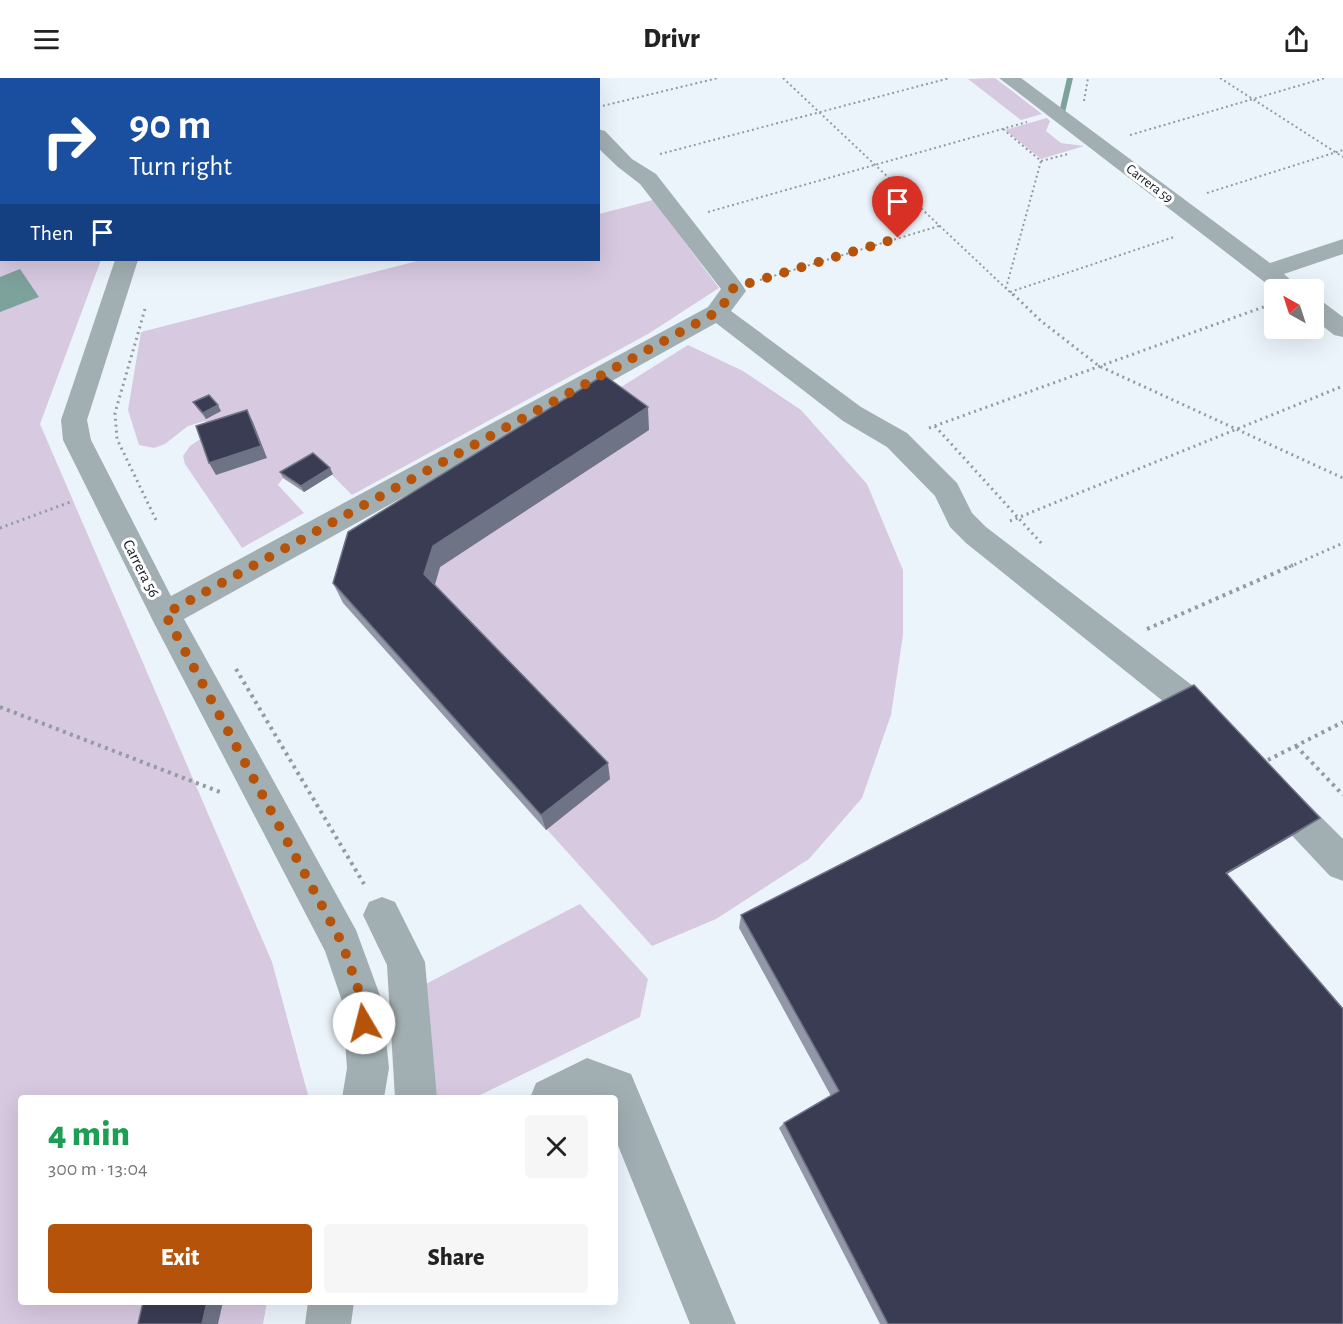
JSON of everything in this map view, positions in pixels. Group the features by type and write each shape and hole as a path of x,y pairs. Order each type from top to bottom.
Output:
{"street":[{"name":"Carrera 59","path":"1010,78 1276,279"},
{"path":"600,137 625,163 648,179 681,219 725,300 852,414 897,440 947,490 960,519 976,535 1181,696 1228,745"},
{"path":"1267,272 1343,246"},
{"name":"Carrera 56","path":"127,261 74,420 77,440 165,614 342,943 362,1000 368,1068 364,1095"},
{"path":"165,614 725,300"},
{"path":"1324,315 1343,329"},
{"path":"1252,769 1343,864"},
{"path":"382,915 406,962 417,1095"},
{"path":"558,1095 587,1079 616,1089 713,1324"},
{"path":"328,1324 331,1305"}],"path":[{"path":"600,107 718,78"},
{"path":"783,78 1041,321 1099,366 1343,478"},
{"path":"625,163 950,78"},
{"path":"1220,78 1343,157"},
{"path":"1099,145 1325,78"},
{"path":"681,219 1057,114"},
{"path":"1002,129 1041,161 1006,288"},
{"path":"1175,203 1343,150"},
{"path":"725,300 940,225"},
{"path":"1010,292 1206,226"},
{"path":"897,440 1264,307"},
{"path":"976,535 1343,386"},
{"path":"934,426 1050,552"},
{"path":"0,528 74,501"},
{"path":"1113,643 1343,543"},
{"path":"0,707 221,792"},
{"path":"1252,769 1343,722"},
{"path":"1296,746 1343,795"}],"shaded area":[{"path":"995,78 1042,114 1021,120 968,79"},
{"path":"1047,118 1050,121 1046,131 1061,143 1084,146 1041,159 1005,130"},
{"path":"653,200 719,288 648,334 352,495 316,459 283,478 278,485 304,513 242,548 185,464 183,456 190,446 212,431 205,421 188,426 165,444 154,448 139,445 128,410 141,332 417,261 600,261 600,214"},
{"path":"0,261 101,261 40,424 272,962 308,1095 18,1095 18,1305 266,1305 263,1324 0,1324"},
{"path":"20,269 39,297 0,312 0,277"},
{"path":"688,345 743,371 801,410 867,484 903,570 903,635 891,715 862,798 809,859 716,919 652,946 432,702 357,553"},
{"path":"580,904 648,979 640,1017 480,1095 430,1095 391,1002"}],"building":[{"path":"604,375 648,407 433,546 424,574 608,763 541,815 333,583 348,532"},
{"path":"209,395 218,405 203,413 193,402"},
{"path":"247,410 261,446 209,463 196,426"},
{"path":"313,453 330,468 301,486 280,472"},
{"path":"1194,685 1320,818 1226,873 1343,1009 1343,1324 888,1324 784,1123 839,1091 741,915"},
{"path":"142,1305 206,1305 202,1324 138,1324"}],"waterway":[{"path":"1061,117 1070,78"}],"route":[{"path":"364,1023 362,1000 342,943 165,614 717,312 734,291 733,288 898,238"}]}
